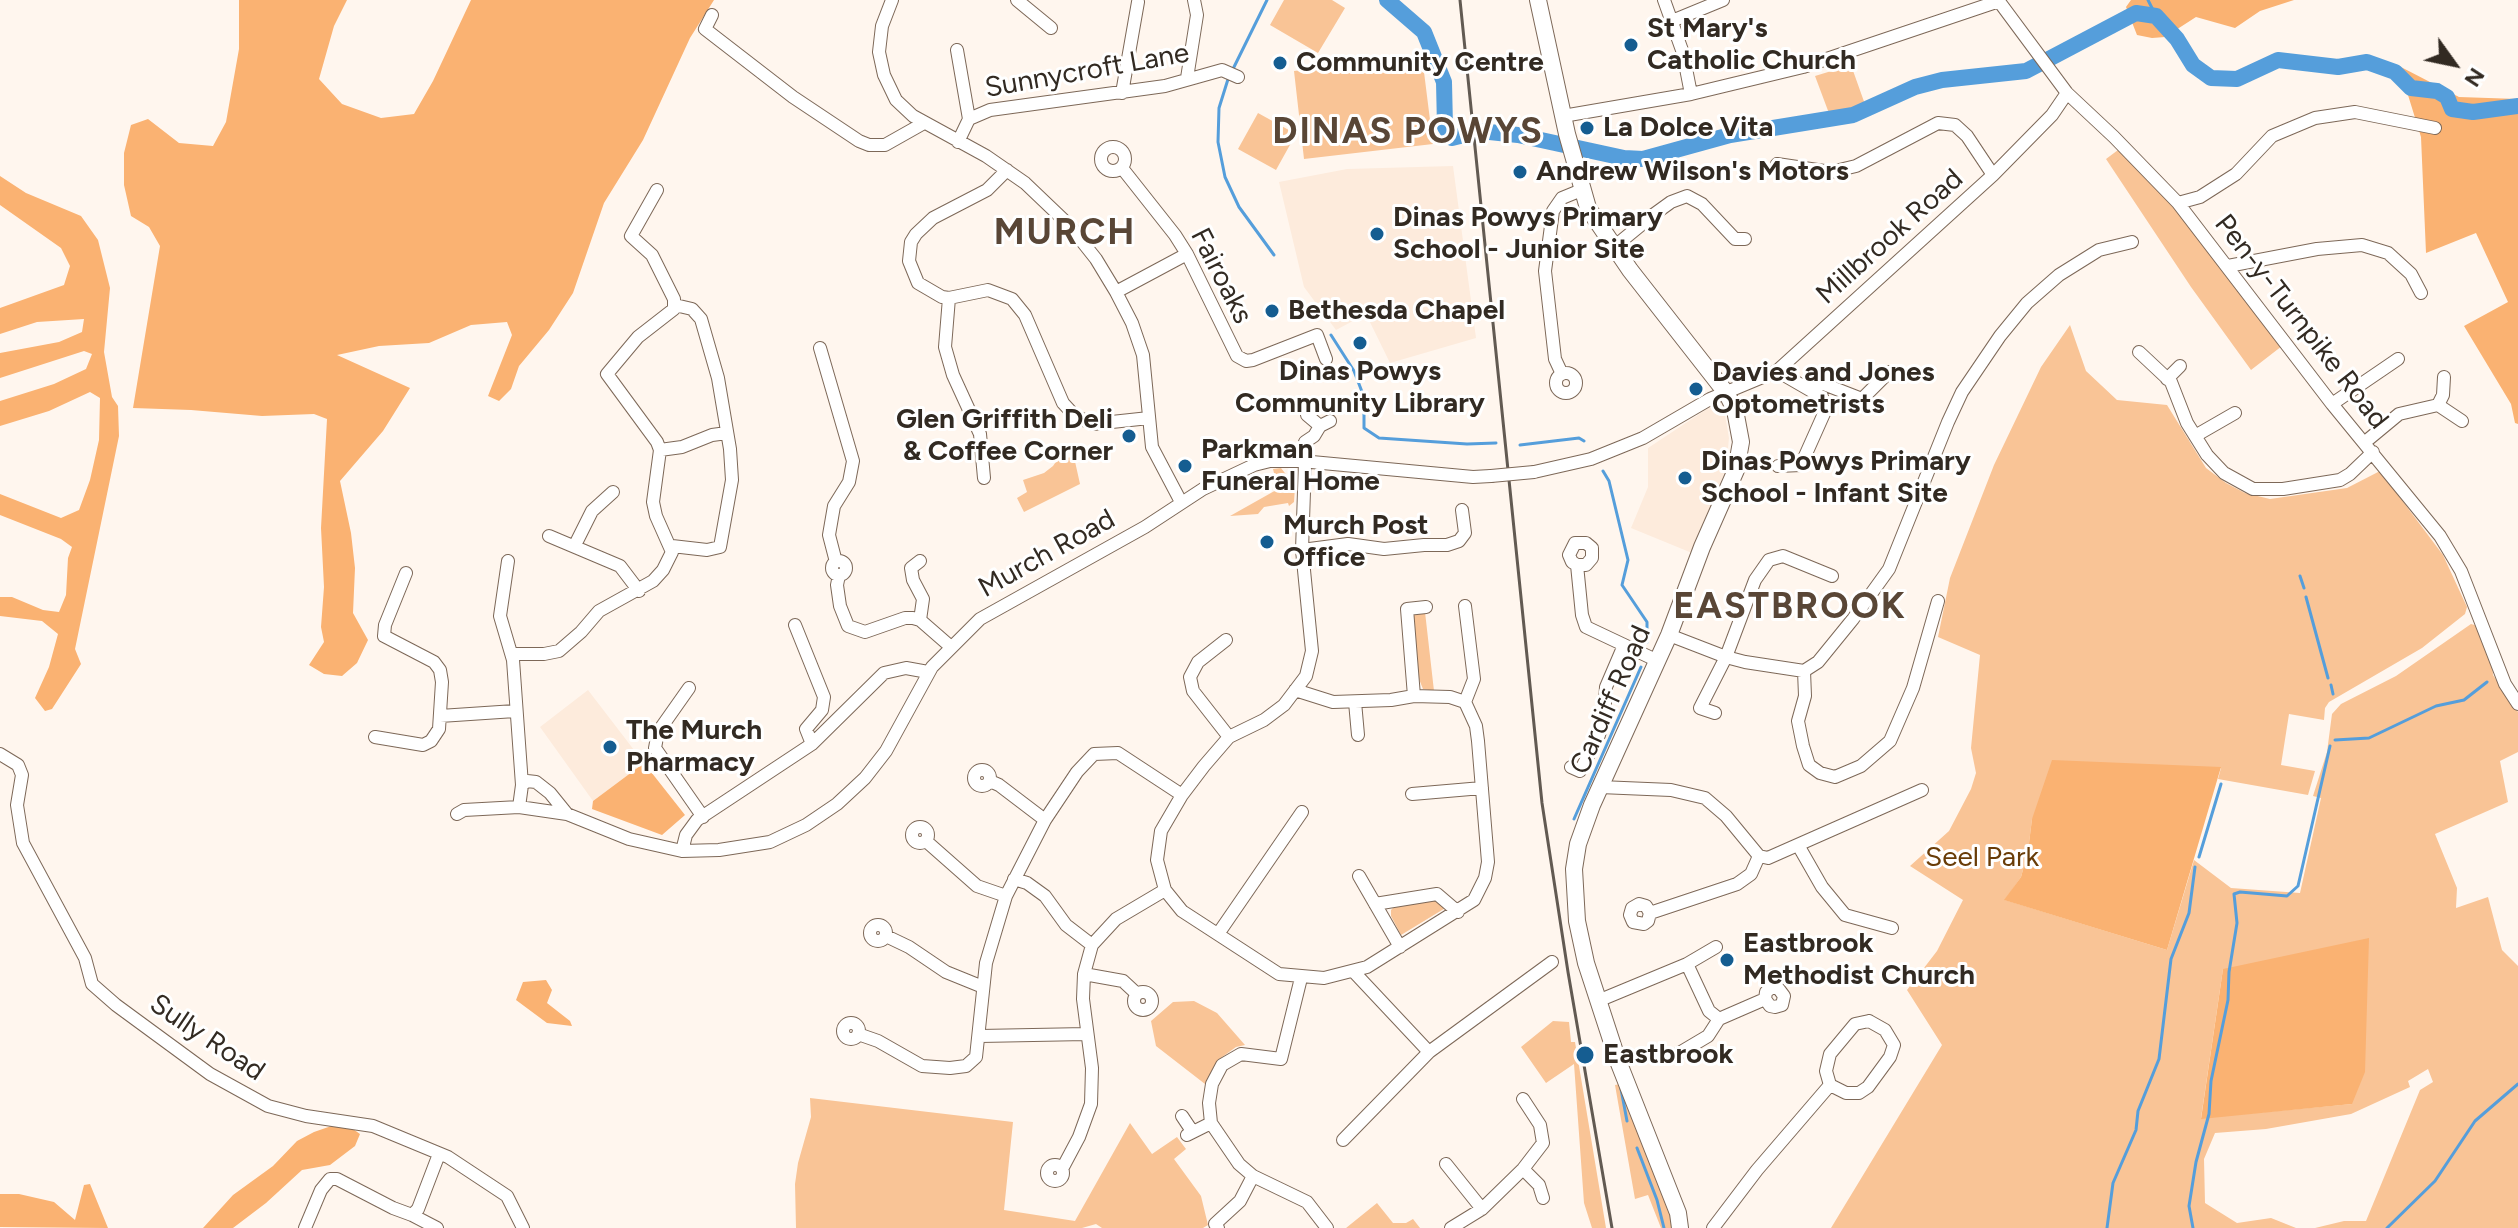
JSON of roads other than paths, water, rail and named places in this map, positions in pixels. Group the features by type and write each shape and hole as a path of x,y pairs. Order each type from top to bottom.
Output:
{"main road":[{"name":"Cardiff Road","path":"1538,0 1573,161 1588,208 1614,247 1727,394 1739,425 1740,456 1669,635 1600,787 1578,844 1574,869 1578,930 1598,1002 1678,1213 1680,1228"}],"street":[{"path":"892,0 879,39 880,63 896,100 904,110 924,123 1025,183 1069,225 1096,259 1116,292 1132,323 1143,355 1152,447 1181,502"},
{"path":"1017,0 1051,28"},
{"path":"1030,11 1040,0"},
{"path":"1187,78 1197,15 1194,0"},
{"path":"1664,0 1683,53 1691,94"},
{"path":"1672,21 1723,0"},
{"path":"1563,116 1691,94 1803,67 1999,1"},
{"name":"Pen-y-Turnpike Road","path":"1999,1 2067,93 2178,203 2332,404 2440,536 2461,571 2505,684 2518,704"},
{"path":"1122,93 1138,2"},
{"path":"712,15 705,29 793,97 859,141 869,145 885,145 924,123"},
{"path":"957,50 969,119"},
{"name":"Sunnycroft Lane","path":"958,142 969,119 990,110 1165,86 1222,70 1238,77"},
{"name":"Millbrook Road","path":"1727,394 1777,371 1993,175 2052,115 2067,93"},
{"path":"2178,203 2200,197 2236,174 2272,136 2315,118 2355,112 2435,128"},
{"path":"1777,164 1831,172 1856,166 1938,123 1955,125 1967,136 1993,175"},
{"name":"Fairoaks","path":"1122,168 1187,254 1233,352 1241,359 1253,360 1317,335 1326,359"},
{"path":"1007,170 987,190 933,218 916,234 911,242 909,261 918,283 935,295 949,298 988,290 1004,294 1019,305 1063,403 1075,416 1093,424 1149,418"},
{"path":"1562,374 1555,359 1545,271 1553,211 1562,198 1584,189"},
{"path":"512,654 559,651 599,611 653,581 669,560 672,546 656,516 653,502 660,450 651,432 607,374 638,337 671,313 675,305 652,255 631,236 657,190"},
{"path":"1614,247 1671,202 1687,196 1702,204 1735,239 1745,239"},
{"path":"1669,635 1726,657 1804,671 1818,662 1889,569 1928,465 1962,392 2000,336 2027,303 2059,275 2099,250 2132,242"},
{"path":"2228,266 2317,249 2362,245 2388,253 2411,274 2421,293"},
{"path":"1116,292 1187,254"},
{"path":"949,298 945,347 953,375 980,434 984,478"},
{"path":"672,546 716,550 722,546 732,480 718,378 701,319 692,309 675,305"},
{"path":"820,348 853,461 849,482 834,506 829,535 838,568 840,606 848,626 865,632 905,618 920,620 951,647"},
{"path":"2139,352 2167,379 2195,436 2219,469 2258,491 2340,480 2399,414 2438,405 2462,421"},
{"path":"2332,404 2398,359"},
{"path":"2167,379 2180,366"},
{"path":"1777,371 1822,397 1826,409 1801,465 1778,466"},
{"path":"1812,390 1821,383 1862,399 1889,372"},
{"path":"2438,405 2443,395 2444,377"},
{"name":"Murch Road","path":"682,851 719,850 770,842 806,825 837,804 865,778 886,751 928,672 980,619 1145,527 1181,502 1254,465 1270,461 1303,461 1473,477 1534,472 1591,459 1643,438 1710,399 1727,394"},
{"path":"2195,436 2235,413"},
{"path":"1307,415 1325,423 1305,442 1303,461 1302,550 1312,651 1306,676 1284,705 1264,720 1229,737 1182,795 1161,831 1157,860 1165,890 1182,911 1279,974 1324,978 1367,967 1474,900 1485,878 1488,846 1476,726 1465,702 1474,679 1465,606"},
{"path":"660,450 682,447 712,435 727,433"},
{"path":"575,545 592,511 613,492"},
{"path":"1302,550 1348,544 1384,549 1447,545 1459,541 1465,533 1462,510"},
{"path":"549,536 620,566 639,591"},
{"path":"1715,713 1700,708 1726,657 1755,580 1769,560 1783,556 1832,576"},
{"path":"508,561 500,616 512,654 522,785 519,807"},
{"path":"920,561 911,568 913,580 923,599 920,620"},
{"path":"1577,565 1586,627 1658,661"},
{"path":"375,737 423,745 435,736 440,716 440,670 434,662 384,636 388,616 406,573"},
{"path":"1804,671 1805,696 1798,721 1809,765 1820,773 1835,777 1861,766 1890,741 1913,688 1938,601"},
{"path":"1414,696 1407,609 1426,607"},
{"path":"795,625 824,697 822,710 806,729 812,744"},
{"path":"1226,640 1198,662 1190,677 1193,691 1229,737"},
{"path":"1575,773 1599,735 1604,718 1606,687 1624,645"},
{"path":"457,814 464,810 519,807 567,814 629,839 682,851 692,825 812,744 884,673 906,668 928,672"},
{"path":"689,688 658,732 655,748 703,817"},
{"path":"1295,690 1327,702 1414,696 1450,697 1465,702"},
{"path":"1355,702 1358,735"},
{"path":"440,716 515,711"},
{"path":"858,1034 878,1041 922,1066 966,1066 976,1057 986,963 1006,896 1045,820 1077,772 1094,754 1118,753 1182,795"},
{"name":"Sully Road","path":"0,754 18,765 22,775 17,805 23,843 85,958 92,984 104,995 210,1074 268,1106 306,1116 373,1126 448,1157 507,1196 523,1228"},
{"path":"522,785 527,781 536,782 550,793 567,814"},
{"path":"990,781 1045,820"},
{"path":"1600,787 1671,790 1705,798 1726,816 1759,856 1768,858 1922,790"},
{"path":"1412,794 1482,788"},
{"path":"1218,934 1302,812"},
{"path":"926,841 977,886 1006,896"},
{"path":"1798,845 1822,887 1845,915 1892,928"},
{"path":"1650,913 1737,884 1751,874 1759,856"},
{"path":"1359,876 1400,947"},
{"path":"1014,879 1027,883 1045,896 1066,925 1092,945"},
{"path":"1062,1169 1079,1137 1091,1104 1092,1068 1083,999 1084,974 1092,945 1116,919 1165,890"},
{"path":"1375,904 1437,894 1458,912"},
{"path":"886,936 909,947 946,972 983,987"},
{"path":"1605,998 1687,964 1716,947"},
{"path":"1343,1140 1429,1052 1552,962"},
{"path":"1687,964 1709,1011 1719,1019"},
{"path":"1353,971 1429,1052"},
{"path":"1084,974 1123,981 1137,994"},
{"path":"1301,978 1281,1059 1241,1054 1222,1065 1212,1084 1209,1103 1211,1123 1239,1164 1253,1176 1307,1202 1327,1228"},
{"path":"1676,1055 1708,1036 1719,1019 1765,999"},
{"path":"1869,1021 1885,1030 1894,1045 1890,1057 1868,1087 1859,1093 1846,1093 1830,1085 1826,1071 1830,1054 1855,1024 1869,1021"},
{"path":"980,1036 1086,1034"},
{"path":"1713,1228 1757,1170 1830,1085"},
{"path":"1451,1228 1482,1209 1523,1169 1543,1143 1540,1125 1523,1099"},
{"path":"1182,1116 1190,1133 1211,1123"},
{"path":"412,1215 418,1209 439,1154"},
{"path":"1446,1164 1482,1209"},
{"path":"1523,1169 1539,1185 1543,1198"},
{"path":"1216,1226 1240,1201 1253,1176"},
{"path":"305,1228 321,1190 330,1179 337,1179 437,1228"}],"waterway":[{"path":"1233,69 1267,0"},
{"path":"1387,0 1424,32 1444,82 1445,127 1452,138 1480,131 1518,135 1624,158 1643,159 1730,135 1853,115 1915,87 1942,80 2026,71 2136,13 2156,16 2177,39 2193,65 2211,78 2237,79 2278,60 2338,67 2367,62 2395,72 2411,88 2437,91 2447,97 2452,109 2473,112 2518,106"},
{"path":"2148,0 2156,16"},
{"path":"1229,76 1219,108 1218,142 1225,177 1239,207 1274,255"},
{"path":"1331,335 1354,371 1364,397 1364,428 1379,438 1496,443"},
{"path":"1520,445 1579,438 1584,441"},
{"path":"1603,471 1609,481 1628,560 1622,585 1647,622 1647,642"},
{"path":"2300,576 2304,588"},
{"path":"2306,597 2328,678"},
{"path":"1574,819 1641,667"},
{"path":"2335,740 2369,738 2436,706 2464,700 2487,682"},
{"path":"2331,685 2333,694"},
{"path":"2193,1228 2189,1206 2196,1162 2209,1114 2211,1081 2228,1000 2237,923 2234,894 2287,896 2298,886 2330,746"},
{"path":"2199,857 2221,784"},
{"path":"2107,1228 2113,1183 2136,1130 2138,1111 2159,1059 2171,959 2189,913 2195,867"},
{"path":"2387,1228 2435,1181 2475,1121 2518,1084"},
{"path":"1621,1089 1627,1121"},
{"path":"1637,1148 1664,1228"}],"railway":[{"path":"1460,0 1542,803 1612,1228"}],"place":[{"name":"St Mary's Catholic Church","path":"1631,45"},
{"name":"Community Centre","path":"1280,63"},
{"name":"La Dolce Vita","path":"1587,128"},
{"name":"Andrew Wilson's Motors","path":"1520,172"},
{"name":"Dinas Powys Primary School - Junior Site","path":"1377,234"},
{"name":"Bethesda Chapel","path":"1272,311"},
{"name":"Dinas Powys Community Library","path":"1360,343"},
{"name":"Davies and Jones Optometrists","path":"1696,389"},
{"name":"Glen Griffith Deli & Coffee Corner","path":"1129,436"},
{"name":"Parkman Funeral Home","path":"1185,466"},
{"name":"Dinas Powys Primary School - Infant Site","path":"1685,478"},
{"name":"Murch Post Office","path":"1267,542"},
{"name":"The Murch Pharmacy","path":"610,747"},
{"name":"Eastbrook Methodist Church","path":"1727,960"},
{"name":"Eastbrook","path":"1585,1055"}],"district":[{"name":"DINAS POWYS","path":"1408,132"},
{"name":"MURCH","path":"1065,233"},
{"name":"EASTBROOK","path":"1790,607"}],"park label":[{"name":"Seel Park","path":"1982,858"}]}
